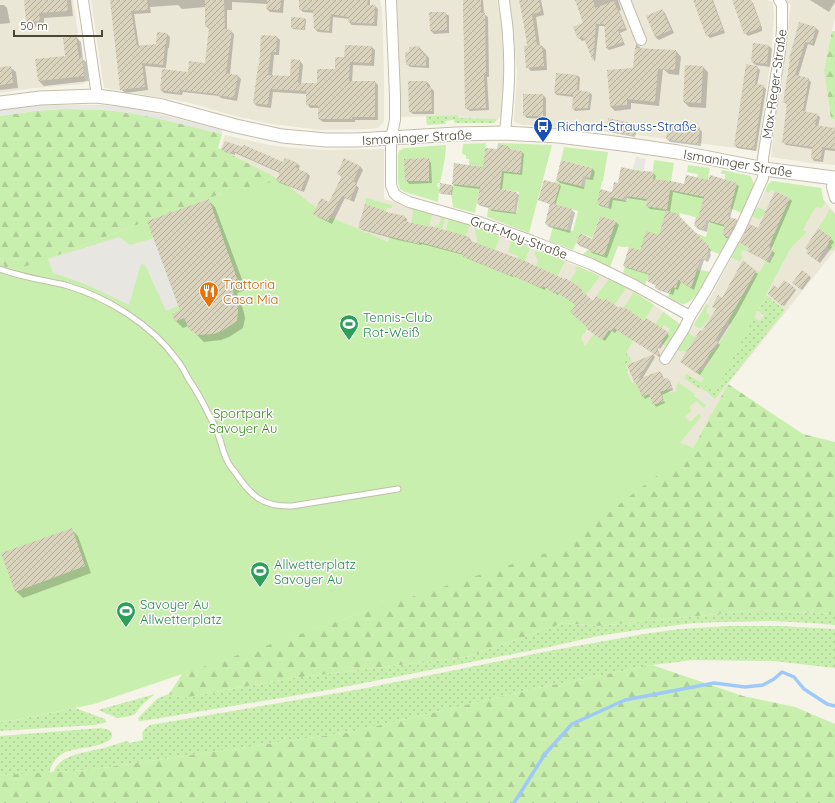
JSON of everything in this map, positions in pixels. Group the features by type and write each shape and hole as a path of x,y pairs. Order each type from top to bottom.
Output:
{"street":[{"path":"84,0 97,96"},
{"path":"391,0 395,96 395,120 391,138"},
{"path":"504,0 509,51 505,133"},
{"path":"626,0 641,40"},
{"name":"Max-Reger-Straße","path":"764,169 764,158 782,30 782,5 779,0"},
{"name":"Ismaninger Straße","path":"0,103 40,98 97,96 119,98 162,106 236,126 282,136 326,140 357,140 456,134 505,133 559,136 678,152 764,169 835,178"},
{"name":"Graf-Moy-Straße","path":"391,138 391,185 394,193 401,199 479,222 591,264 634,285 690,316"},
{"path":"665,359 684,329 742,224 764,178 764,169"},
{"path":"835,178 832,186 835,198"}],"lane":[{"path":"0,269 13,274 66,286 92,294 130,315 150,331 177,360 209,414 219,436 226,460 246,488 259,499 277,506 292,506 398,489"}],"shaded area":[{"path":"0,0 73,0 85,80 84,84 34,88 0,93"},
{"path":"91,0 380,0 382,9 384,121 378,128 319,130 265,123 187,102 104,88"},
{"path":"397,0 497,0 504,40 505,76 502,115 498,119 459,118 457,115 401,117"},
{"path":"510,0 768,0 773,3 774,16 771,58 758,151 637,135 560,127 523,125 514,122 517,72"},
{"path":"784,0 835,0 835,17 824,70 831,118 835,119 835,165 771,157 775,116 791,5"},
{"path":"34,105 103,105 124,107 155,113 222,130 222,134 155,118 103,110 61,109 0,116 0,110"},
{"path":"225,135 269,145 295,148 325,150 384,149 384,199 470,225 565,261 627,287 663,311 689,331 710,298 768,185 772,181 821,188 823,199 835,213 835,250 728,384 693,448 653,433 624,365 602,363 481,288 384,240 325,215 218,157"},
{"path":"636,157 646,159 644,171 633,169"},
{"path":"119,237 130,245 154,238 178,306 166,311 145,265 141,264 129,305 92,287 53,273 48,259"},
{"path":"706,391 712,397 706,405 699,400"}],"green space":[{"path":"832,31 835,31 835,119 831,119 824,70"},
{"path":"92,109 114,111 160,119 222,134 218,148 280,180 325,215 384,240 481,288 557,333 602,363 624,365 653,433 693,448 728,384 803,434 835,442 835,614 757,610 598,626 563,623 467,657 292,678 183,698 169,694 183,673 368,611 7,272 0,257 0,116 34,111","holes":["221,193 264,316 48,259 209,199"]},
{"path":"457,115 459,118 498,119 494,123 454,123 454,120 445,121 446,124 427,125 426,116"},
{"path":"486,143 484,157 487,168 469,165 469,159 466,159 466,155 462,154 463,144"},
{"path":"498,143 552,145 529,233 487,217 488,209 517,213 519,192 493,188 495,179 501,180 502,171 520,173 522,151 497,148"},
{"path":"446,145 440,183 438,183 437,187 439,188 438,202 405,192 400,189 398,182 398,154 399,151 404,148","holes":["405,159 429,159 405,181"]},
{"path":"564,147 608,152 597,204 608,208 611,197 627,201 634,169 644,171 640,198 647,199 646,206 663,209 652,179 654,160 674,163 671,181 697,195 701,178 697,177 698,174 687,172 688,165 710,168 706,189 711,191 698,218 680,213 676,227 650,272 645,285 623,273 625,266 646,252 629,247 618,246 610,267 582,255 588,250 604,255 616,221 600,216 592,238 580,233 573,250 549,241 553,227 573,231 578,211 549,203 554,183 556,180 584,187 587,177 590,177 592,168 561,160"},
{"path":"722,170 751,176 754,184 741,213 730,208 737,183 725,180 725,174 721,174"},
{"name":"Sportpark Savoyer Au","path":"280,180 325,215 388,242 391,229 419,244 423,226 411,223 413,214 411,207 432,214 427,236 432,238 436,224 439,225 441,216 445,218 442,230 434,246 455,251 446,231 449,219 470,225 463,242 477,243 475,227 500,236 494,253 511,276 518,256 508,252 511,240 530,248 524,263 523,280 542,288 549,272 536,266 538,261 534,255 536,250 565,261 549,290 556,292 580,287 570,280 577,270 575,269 577,266 600,276 586,295 570,312 612,303 606,299 604,301 596,296 608,280 627,287 594,334 609,330 612,332 614,328 623,334 636,316 624,307 634,292 654,305 638,330 620,365 624,365 632,383 636,381 642,396 649,394 653,405 664,401 660,392 668,389 670,393 677,391 676,386 679,383 695,394 694,396 706,405 704,408 696,401 689,407 692,410 685,417 690,422 699,414 701,417 680,443 693,448 562,548 368,611 94,704 0,722 0,257 7,272 48,259 209,199 221,193 222,195","holes":["587,329 594,334 585,346 581,338"]},
{"path":"772,181 821,188 825,202 822,208 816,207 803,230 807,232 790,249 715,392 701,383 704,378 694,372 695,370 698,372 700,369 703,371 711,359 702,353 689,348 686,353 683,350 681,352 677,349 688,332 713,352 731,325 728,323 733,312 733,303 737,305 753,278 744,272 747,266 760,272 766,260 771,262 773,257 770,255 773,248 769,246 772,241 762,237 775,233 790,198 772,190 768,193 765,191 768,184"},
{"path":"453,184 481,187 483,196 478,196 475,213 453,207 451,194"},
{"path":"366,198 392,205 392,208 387,208 386,211 365,204"},
{"path":"757,207 766,211 760,220 752,216"},
{"path":"830,209 835,214 835,246 832,251 827,247 831,238 817,230"},
{"path":"712,213 726,216 723,235 730,237 719,254 693,244 696,233 706,237"},
{"path":"739,243 749,248 747,251 743,250 741,253 742,258 740,262 731,257"},
{"path":"684,265 701,271 710,272 695,296 687,303 683,304 668,297 672,287 676,288 678,282 674,280"},
{"path":"766,295 785,310 715,399 701,388 699,389 684,378 687,374 715,391 754,317 760,321 764,315 758,311"},
{"path":"706,304 709,306 706,311 710,316 703,327 698,328 694,325"},
{"path":"663,312 680,324 680,327 667,347 661,343 670,329 664,325 661,330 654,326"},
{"path":"627,352 632,363 626,365 628,371 624,365 620,365"},
{"path":"757,610 835,614 835,625 771,621 723,622 694,623 638,630 598,636 328,690 149,720 139,721 138,718 158,698 169,694 183,698 292,678 467,657 563,623 598,626"},
{"path":"728,626 780,626 835,629 835,668 773,661 694,660 652,665 533,689 351,732 88,770 53,772 61,762 75,755 125,741 128,741 129,743 143,740 143,731 150,725 361,689 554,650 644,634 680,629"},
{"path":"652,665 743,696 795,707 835,724 835,803 0,803 0,775 88,770 351,732 533,689"},
{"path":"155,694 143,704 134,715 117,718 98,710"},
{"path":"75,708 105,719 106,722 94,725 0,731 0,722"},
{"path":"101,728 111,732 111,739 103,744 71,750 65,753 55,761 49,773 0,775 0,736"}],"building":[{"path":"24,0 67,0 68,11 39,13 40,21 26,22"},
{"path":"110,0 147,0 148,10 131,11 137,46 156,44 157,32 167,33 163,65 142,63 145,87 120,90"},
{"path":"205,0 224,0 225,29 232,30 226,73 238,75 234,98 216,95 217,94 180,90 180,93 160,90 162,69 188,72 189,61 205,63 209,27 205,27"},
{"path":"267,0 281,0 280,10 266,9"},
{"path":"299,0 368,0 367,5 375,5 374,24 348,22 348,17 331,14 329,31 314,29 313,10 299,10"},
{"path":"463,0 481,0 481,13 485,13 486,74 484,74 486,108 465,109"},
{"path":"519,0 539,0 541,12 532,14 537,45 542,45 544,66 526,68 524,46 527,46"},
{"path":"575,0 593,0 595,8 614,1 625,28 618,30 623,42 606,48 604,24 596,24 593,61 583,37 578,39 573,27 583,23"},
{"path":"693,0 712,0 723,30 706,36"},
{"path":"732,0 751,0 760,24 760,28 744,34"},
{"path":"662,9 671,30 655,37 646,16"},
{"path":"429,12 446,12 447,30 430,31"},
{"path":"291,17 305,18 304,29 291,28"},
{"path":"799,22 816,27 812,43 805,42 795,75 809,78 803,111 818,114 815,125 835,128 835,149 822,147 821,160 811,158 812,147 782,143 787,103 783,103 789,59"},
{"path":"261,35 277,36 276,52 271,52 268,75 290,76 291,59 300,60 298,83 317,83 317,69 335,69 335,57 344,57 345,45 372,46 371,63 350,62 349,81 375,81 375,117 318,119 318,105 306,105 306,91 270,89 268,105 253,103 259,66"},
{"path":"76,36 79,58 82,57 84,76 38,81 35,59 65,56 63,38"},
{"path":"753,43 769,45 767,64 751,62"},
{"path":"420,46 420,51 423,51 423,55 426,54 426,66 406,65 405,52 409,52 409,47"},
{"path":"635,48 676,50 675,70 658,69 655,102 627,99 627,105 610,106 607,70 633,68"},
{"path":"746,64 758,66 755,84 764,85 754,149 734,146"},
{"path":"685,65 703,66 701,103 683,102"},
{"path":"11,66 13,83 0,85 0,67"},
{"path":"556,73 578,75 577,90 590,92 588,108 572,109 573,95 554,93"},
{"path":"408,81 427,81 427,87 431,86 432,111 409,112"},
{"path":"523,94 543,94 543,116 523,116"},
{"path":"608,118 636,124 634,136 607,131"},
{"path":"668,123 700,127 698,144 666,139"},
{"path":"225,141 243,147 244,145 283,162 285,158 298,163 296,168 308,173 301,190 276,181 280,172 233,151 232,154 221,150"},
{"path":"498,144 508,146 508,149 522,151 520,173 502,171 500,189 517,192 514,212 488,209 489,206 477,204 480,187 452,184 454,163 483,167 485,148 497,149"},
{"path":"344,158 360,166 353,181 357,184 350,200 342,196 328,221 313,214 321,198 329,202 342,176 337,174"},
{"path":"429,158 429,181 405,181 404,159"},
{"path":"561,160 592,168 590,178 583,176 581,186 556,180"},
{"path":"621,167 644,172 654,172 653,179 684,184 686,175 709,180 710,175 737,183 728,217 737,219 728,237 722,235 724,225 706,220 704,229 694,226 704,197 670,190 667,210 646,206 647,199 625,196 624,200 610,197 608,207 597,204 600,189 612,192 614,182 618,183"},
{"path":"544,180 560,184 554,205 538,200"},
{"path":"440,183 452,185 451,194 439,193"},
{"path":"775,191 790,198 771,241 769,248 773,250 767,261 747,251 749,248 740,243 749,224 758,228"},
{"path":"209,199 239,284 231,286 237,302 238,311 237,321 222,331 214,334 197,335 189,329 184,318 175,322 172,314 180,310 147,221"},
{"path":"550,203 572,209 567,230 545,224"},
{"path":"365,204 386,212 405,216 404,221 430,226 470,237 468,240 525,261 564,279 565,278 580,287 579,289 593,301 596,296 604,301 606,299 619,308 620,306 623,308 624,307 644,321 646,318 668,332 658,348 656,346 659,357 614,328 612,332 609,330 602,340 587,329 588,328 570,312 576,305 556,292 555,294 543,286 542,288 493,269 462,256 463,254 358,228"},
{"path":"666,210 677,214 709,246 706,260 701,258 691,288 678,280 676,288 672,287 670,293 655,288 656,285 647,281 649,274 623,266 629,247 640,250 646,231 659,235"},
{"path":"600,216 616,221 604,256 588,250 589,248 576,243 580,233 592,239"},
{"path":"818,228 832,238 817,261 806,253 808,251 805,248"},
{"path":"743,260 756,271 715,340 718,342 697,373 680,362 700,330 702,331 716,309 712,307 718,295 722,298"},
{"path":"802,270 810,276 800,289 792,283"},
{"path":"784,280 795,288 782,306 768,294 773,285 778,288"},
{"path":"654,354 638,379 660,371 663,379 668,378 672,388 660,392 664,401 653,405 649,394 642,397 627,365"},
{"path":"72,528 85,566 15,592 1,553"}],"waterway":[{"path":"514,803 545,754 572,724 625,700 714,683 745,687 763,685 774,679 782,672 794,677 804,689 827,704 835,706"}],"place":[{"name":"Richard-Strauss-Straße","path":"543,143"},
{"name":"Trattoria Casa Mia","path":"209,308"},
{"name":"Tennis-Club Rot-Weiß","path":"349,341"},
{"name":"Allwetterplatz Savoyer Au","path":"260,588"},
{"name":"Savoyer Au Allwetterplatz","path":"126,628"}]}
